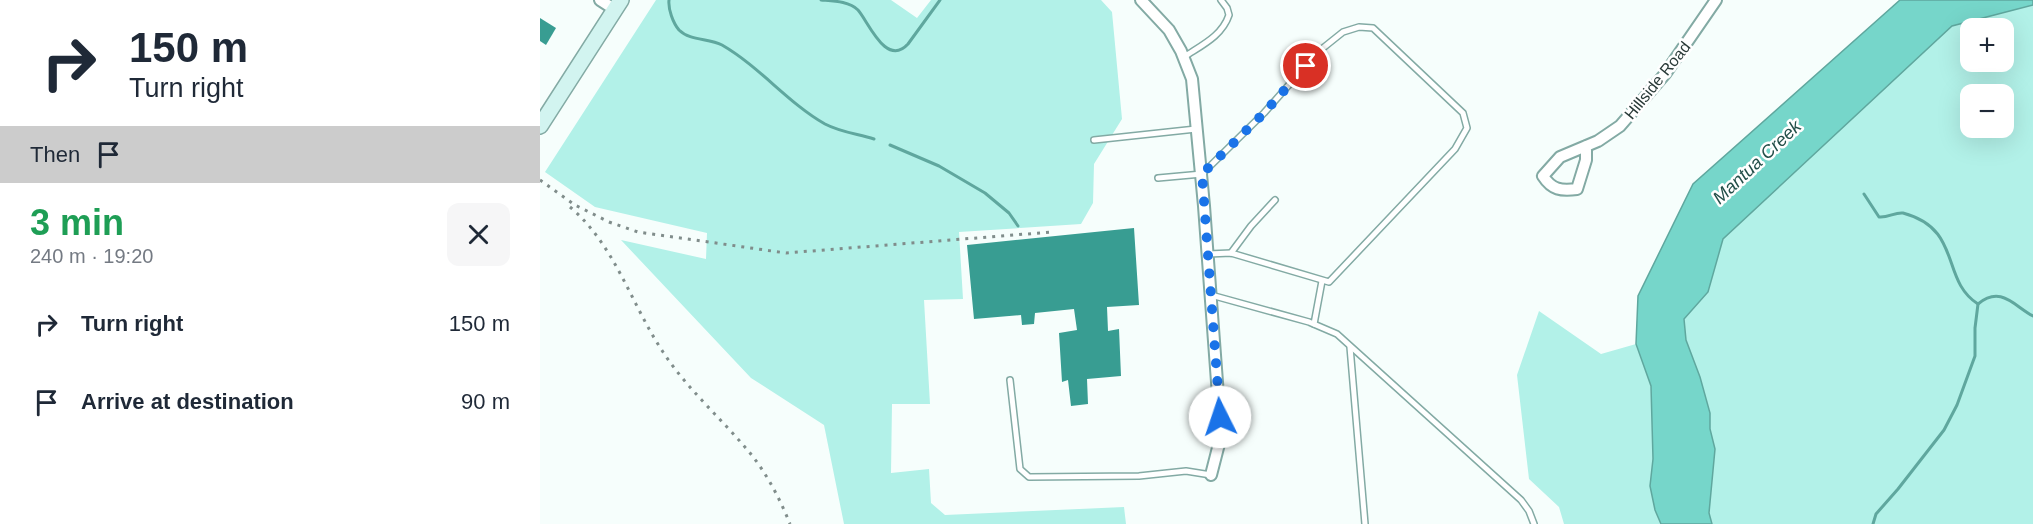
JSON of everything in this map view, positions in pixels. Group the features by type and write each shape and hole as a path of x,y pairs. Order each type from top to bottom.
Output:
{"main road":[{"path":"540,126 617,5"}],"street":[{"path":"600,0 617,5"},
{"path":"1141,0 1168,30 1184,57 1192,79 1202,174 1221,436 1211,476"},
{"name":"Hillside Road","path":"1586,146 1586,160 1577,189 1561,191 1549,186 1543,176 1560,156 1586,146 1610,134 1620,126 1665,74 1716,0"}],"lane":[{"path":"1184,57 1208,42 1222,29 1229,15 1221,0"},
{"path":"1158,178 1202,174 1264,113 1318,52 1343,32 1359,27 1373,28 1463,113 1467,128 1455,149 1329,282 1232,253 1208,254"},
{"path":"1094,140 1198,128"},
{"path":"1232,253 1251,226 1275,200"},
{"path":"1314,324 1322,281"},
{"path":"1211,295 1314,324 1337,334 1521,500 1534,524"},
{"path":"1350,347 1365,524"},
{"path":"1010,380 1020,469 1029,477 1139,476 1186,471 1211,476"}],"shaded area":[{"path":"656,0 891,0 917,18 931,0 1101,0 1112,12 1122,119 1094,164 1093,203 1081,224 959,232 963,299 924,300 930,404 892,404 891,473 929,469 931,503 945,515 1124,507 1126,524 844,524 824,425 751,378 621,240 706,259 707,233 595,207 545,172"},
{"path":"2033,5 2033,524 1712,524 1709,513 1715,449 1710,429 1710,412 1686,340 1684,319 1708,292 1723,239 1952,26 1960,24 1960,72 2014,72 2014,18 1983,18"},
{"path":"1539,311 1601,354 1636,344 1651,386 1653,460 1651,486 1655,510 1661,524 1564,524 1559,507 1529,479 1517,375"}],"water":[{"name":"Mantua Creek","path":"1900,0 2033,0 2033,5 1983,18 1960,18 1960,24 1952,26 1723,239 1708,292 1684,319 1686,340 1710,413 1710,429 1715,449 1709,513 1712,524 1661,524 1655,510 1650,486 1653,459 1651,386 1636,344 1638,296 1693,184"}],"building":[{"path":"540,18 556,28 546,45 540,41"},
{"path":"1134,228 1139,305 1107,307 1108,331 1119,329 1121,376 1087,379 1088,404 1071,406 1068,380 1062,382 1059,333 1077,330 1074,309 1035,313 1034,324 1022,325 1021,315 974,319 967,245"}],"waterway":[{"path":"669,0 673,20 683,34 722,45 825,124 874,139"},
{"path":"821,0 841,2 854,7 878,40 892,50 900,50 908,44 940,0"},
{"path":"890,145 939,166 985,193 1009,213 1018,226"},
{"path":"1864,194 1879,217 1903,213 1922,221 1935,231 1943,242 1966,294 1978,304"},
{"path":"1873,524 1876,514 1944,430 1957,405 1975,356 1978,304 1994,296 2000,297 2033,316"}],"railway":[{"path":"540,180 575,205 609,222 638,232 786,253 1052,232"},
{"path":"570,207 586,222 611,257 652,334 672,366 762,469 790,524"}],"route":[{"path":"1220,417 1202,174 1264,113 1306,66"}]}
